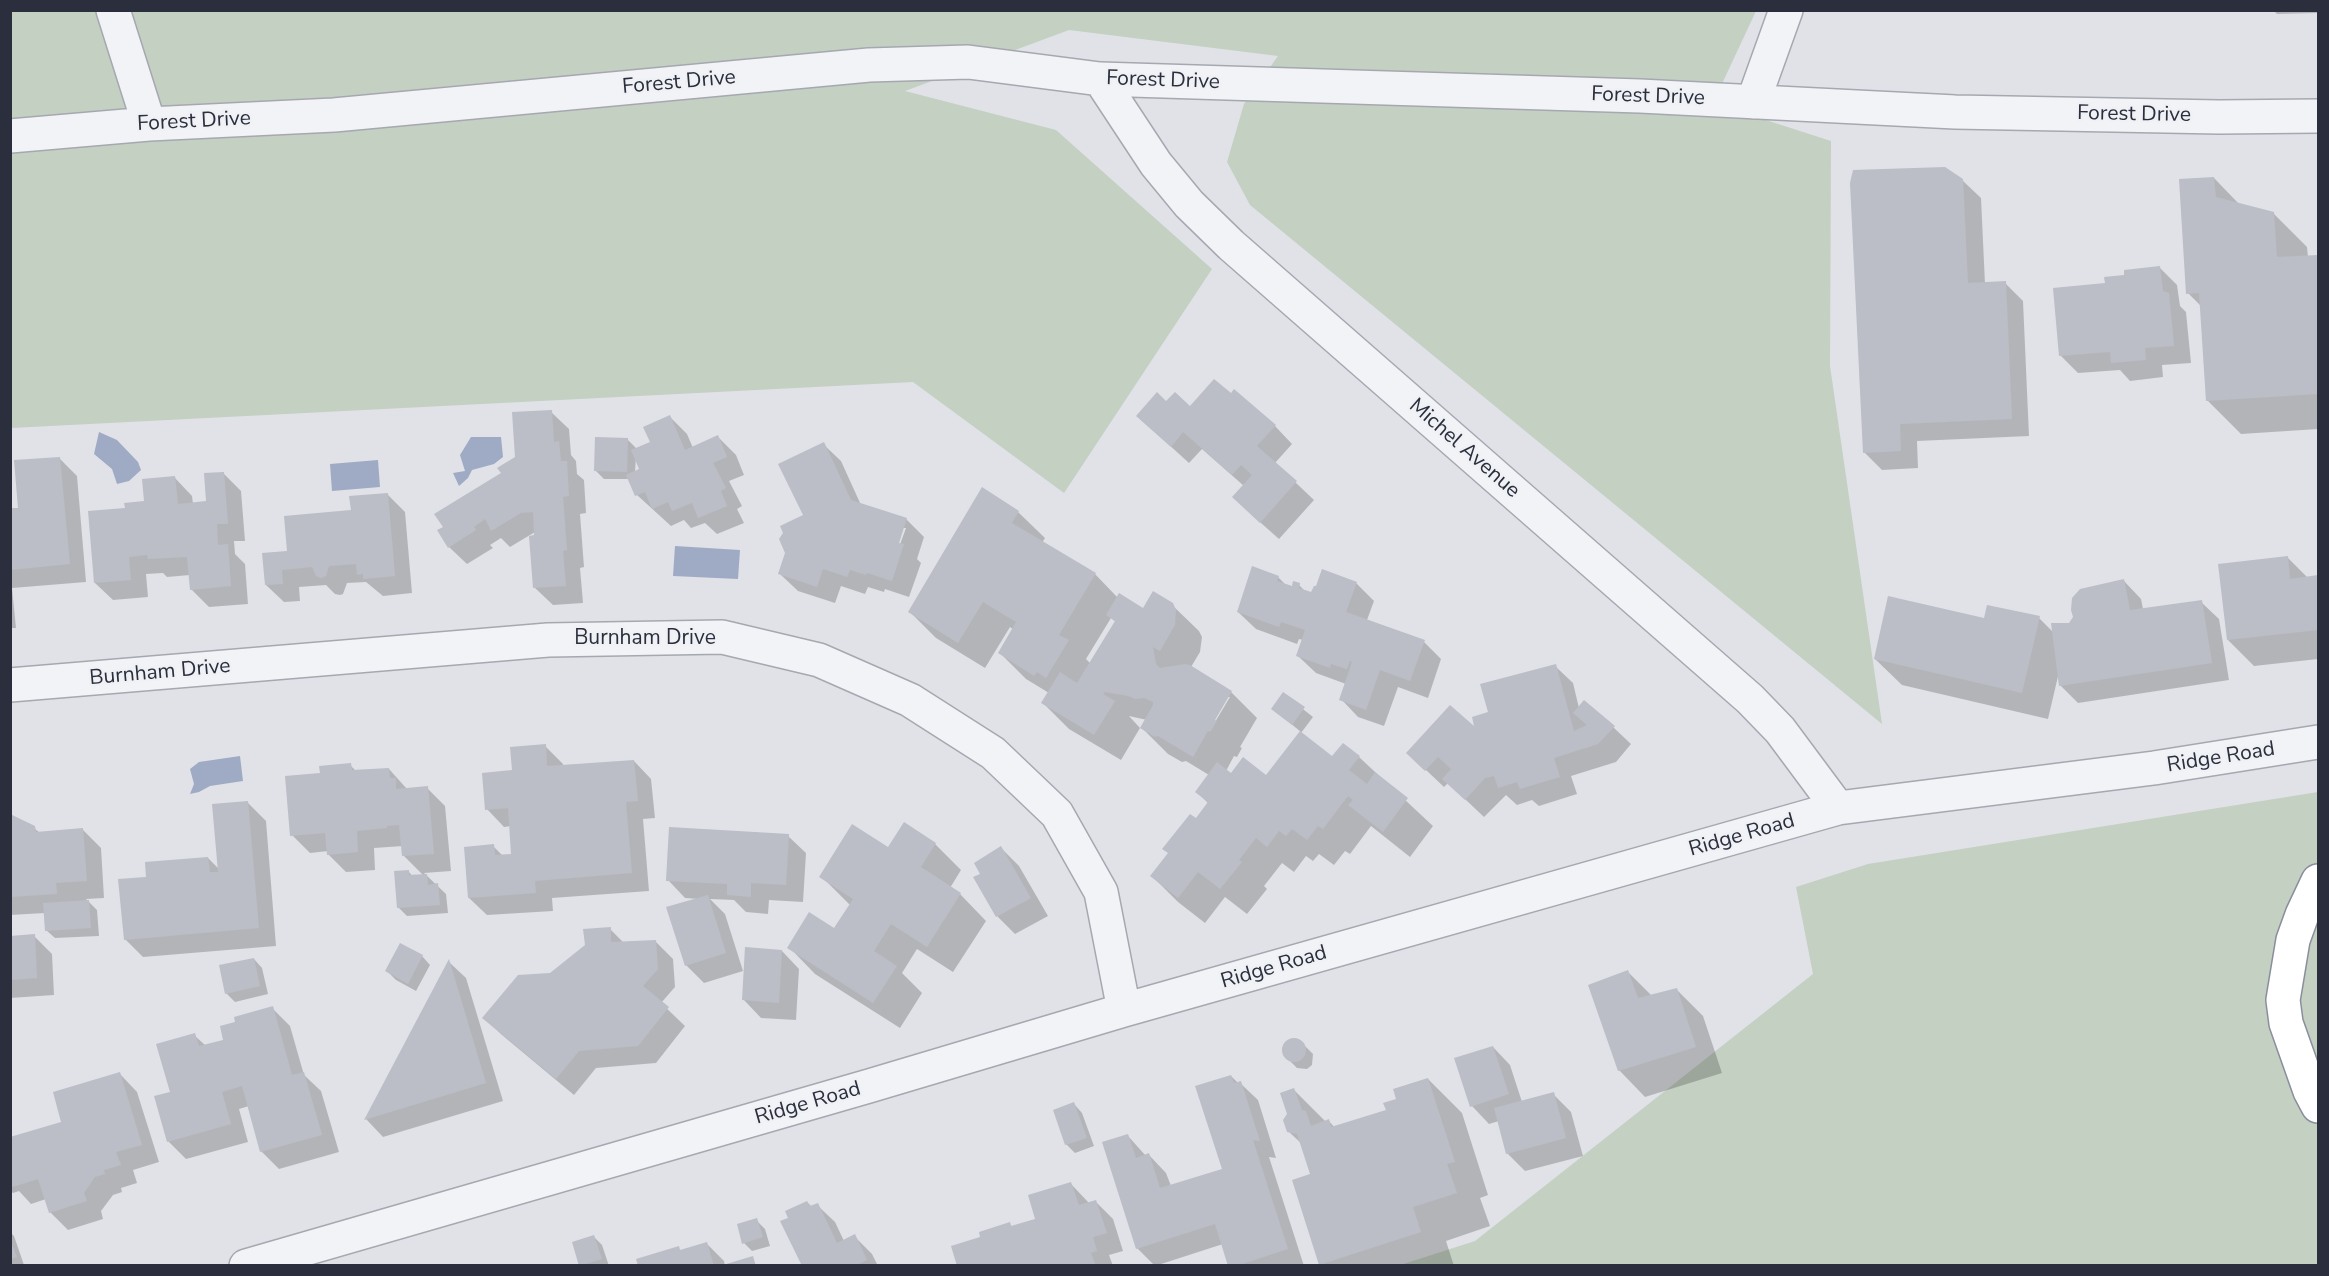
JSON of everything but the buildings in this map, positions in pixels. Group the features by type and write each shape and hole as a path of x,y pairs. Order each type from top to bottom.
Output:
{"highway":[{"path":"2319,881 2302,915 2293,940 2283,1000 2286,1023 2310,1090 2319,1106"}],"street":[{"path":"113,10 149,124"},
{"path":"1753,102 1786,10"},
{"name":"Forest Drive","path":"10,136 149,124 334,115 869,65 968,62 1100,79 1640,96 1955,112 2219,117 2319,116"},
{"name":"Michel Avenue","path":"1100,79 1156,164 1189,204 1223,237 1750,699 1780,730 1838,808"},
{"name":"Burnham Drive","path":"10,686 548,640 722,638 819,660 910,699 993,753 1058,814 1101,892 1124,1010"},
{"name":"Ridge Road","path":"246,1266 836,1096 1124,1010 1838,808 2154,768 2319,742"}],"green space":[{"path":"11,11 1756,11 1713,103 1831,141 1830,366 1882,724 1250,205 1227,162 1244,104 1278,56 1069,30 905,91 1056,130 1212,269 1064,493 913,382 11,428"},
{"path":"2318,792 2318,1265 1397,1266 1475,1241 1813,974 1796,887 1868,864"}],"water":[{"path":"99,432 117,440 138,462 141,470 129,481 117,484 112,469 94,454"},
{"path":"471,437 501,437 503,457 494,464 472,470 468,478 459,486 453,473 465,471 460,455"},
{"path":"378,460 380,487 332,491 330,464"},
{"path":"675,546 740,550 738,579 673,576"},
{"path":"240,756 243,781 210,786 190,794 194,784 190,769 199,762"}]}
